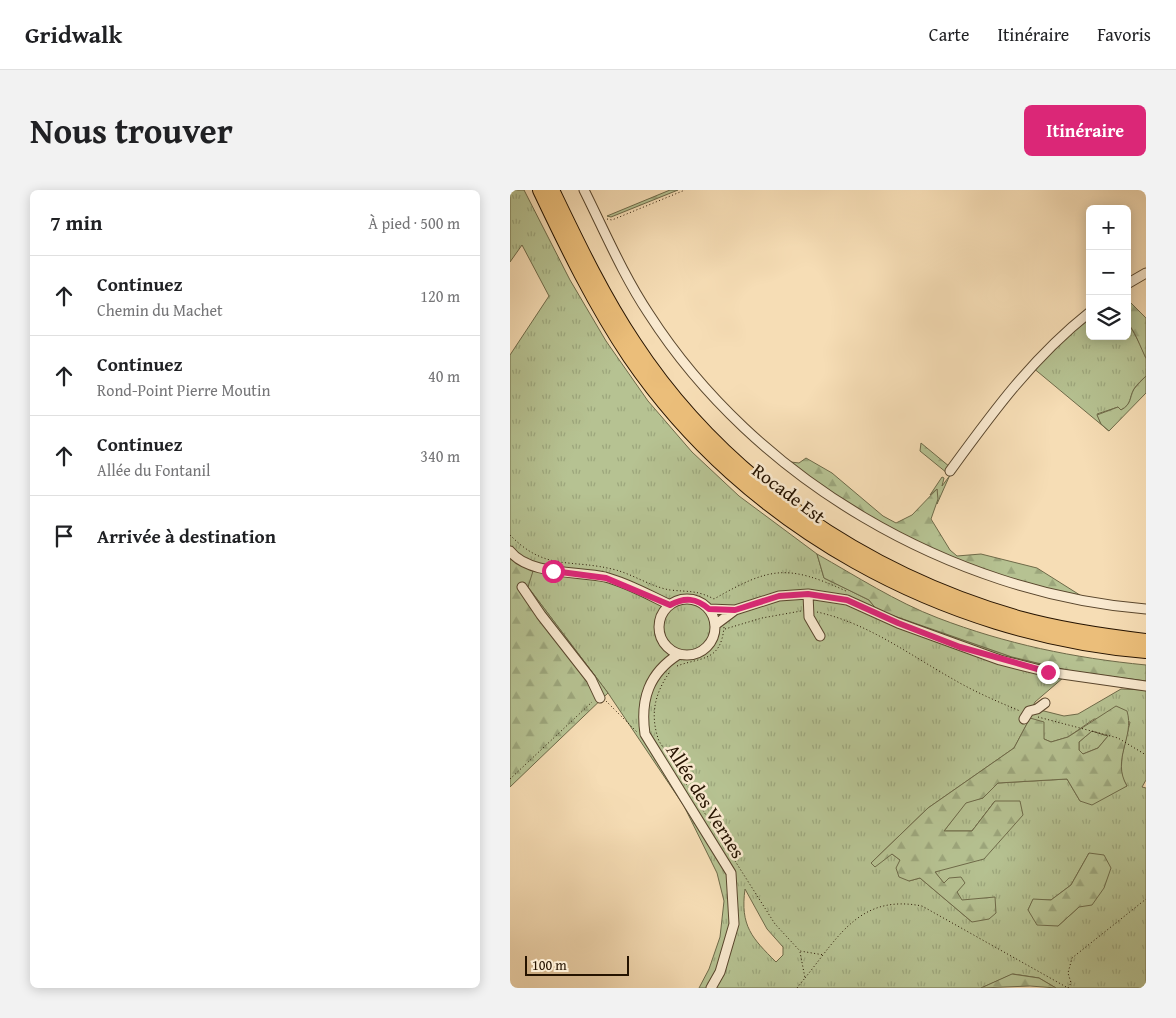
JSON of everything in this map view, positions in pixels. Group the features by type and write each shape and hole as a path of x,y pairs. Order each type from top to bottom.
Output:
{"highway":[{"name":"Rocade Est","path":"540,190 607,321 654,389 685,425 724,465 785,515 866,568 949,606 989,620 1056,638 1146,651"},
{"name":"Rocade Est","path":"552,190 593,273 625,329 650,366 709,436 748,472 791,507 873,559 918,581 969,602 1056,627 1146,641"}],"street":[{"path":"584,190 624,272 648,314 669,344 726,410 784,463 842,505 903,539 955,563 1033,589 1122,607 1146,609"},
{"path":"1131,282 1146,273"},
{"path":"950,471 1010,390 1044,352 1086,315"},
{"path":"510,550 532,565 553,571 606,578 670,605"},
{"path":"522,587 541,615 591,679 600,698"},
{"path":"808,594 809,617 820,636"},
{"path":"709,609 735,610 779,596 808,594 847,600 898,623 1000,660 1048,672 1146,686"},
{"path":"652,596 662,614"},
{"path":"721,624 709,609 702,604 686,599 670,605 662,614 659,630 665,644 679,654 697,653 705,649 721,624 735,610"},
{"name":"Allée des Vernes","path":"663,664 665,644"},
{"name":"Allée des Vernes","path":"679,654 663,664 650,684 643,715 645,734 731,873 734,924 720,972 711,988"},
{"path":"1025,716 1045,703"}],"path":[{"path":"603,217 612,220 686,190"},
{"path":"510,535 523,548 539,558 555,562 586,564 614,570 669,590 699,591 714,599 719,609"},
{"path":"714,599 742,583 765,573 791,572 814,577 851,594"},
{"path":"805,978 800,950 764,909 712,822 660,741 654,727 654,702 661,685 673,667 699,661 710,656 717,649 721,624 808,610 836,616 887,639 969,688 1025,716 1118,738 1146,755"},
{"path":"510,779 593,701 600,698 605,700 634,731 645,734"},
{"path":"797,988 854,920 866,911 885,904 905,902 922,906 1068,988 1071,983 1068,973 1072,958 1146,899"},
{"path":"800,950 824,955"}],"green space":[{"path":"510,190 524,190 570,280 606,341 648,401 692,452 739,496 817,554 824,578 869,600 877,610 1012,657 1071,671 1035,702 1032,708 1064,716 1078,714 1121,689 1146,690 1146,780 1142,787 1146,788 1146,988 1056,988 1039,978 1013,974 981,988 699,988 709,969 720,937 724,901 717,873 684,806 608,693 528,587 515,561 510,556 510,355 549,296 522,245 510,262","holes":["1030,718 1044,739 1051,742 1068,737 1094,719 1130,722 1122,756 1121,775 1127,786 1080,801 1067,779 998,783 983,798 966,802 944,831 972,831 995,801 943,869 935,872 944,884 957,892 972,922 920,878 909,881 900,860 892,854 871,863 928,808 1014,748","1089,853 1079,907 1058,926 1028,910 1033,900 1051,900 1071,885","745,889 767,929 783,947 783,955 776,962 754,938 746,922"]},
{"path":"670,190 678,190 611,217 607,216"},
{"path":"1131,303 1146,318 1146,358 1131,328"},
{"path":"1086,316 1086,340 1131,340 1131,328 1146,359 1146,376 1134,389 1130,401 1121,410 1118,407 1097,414 1101,424 1109,431 1032,367 949,477 937,504 937,489 930,495 942,477 944,478 942,486 1031,367 1044,353"},
{"path":"1146,376 1146,393 1109,431 1101,424 1097,415 1118,407 1121,410 1125,408 1134,389"},
{"path":"921,443 950,467 947,473 920,451"},
{"path":"806,458 832,473 883,516 896,523 912,515 937,489 938,499 931,519 950,550 957,556 981,554 1037,568 1083,597 1004,578 904,538 804,476 791,462 799,463"},
{"path":"817,554 922,612 989,635 1040,649 1146,665 1146,681 1071,671 1012,657 877,610 869,600 824,578"},
{"path":"510,556 533,571 528,587 608,693 510,787"},
{"path":"1116,706 1127,711 1129,721 1121,767 1127,786 1092,805 1080,801 1067,779 998,783 983,798 966,803 944,831 972,831 995,801 1020,801 1023,815 984,859 935,872 944,883 949,878 961,877 965,883 957,892 962,900 995,897 996,913 989,919 972,922 920,878 909,881 899,877 896,868 900,860 892,854 875,867 871,863 928,808 1014,748 1030,718 1044,722 1044,739 1051,742 1068,737","holes":["1092,731 1108,736 1098,748 1083,754 1079,750 1079,742"]},
{"path":"1092,731 1108,736 1098,748 1083,754 1079,750 1079,742"},
{"path":"1089,853 1104,855 1111,868 1104,888 1092,905 1079,907 1058,926 1037,925 1028,910 1033,899 1051,900 1071,885"},
{"path":"1012,974 1039,978 1056,988 1030,986 981,988"}],"route":[{"path":"553,571 589,574 606,578 625,584 670,605 686,599 694,600 709,609 735,610 779,596 808,594 847,600 873,613 960,647 1000,660 1048,672"}]}
